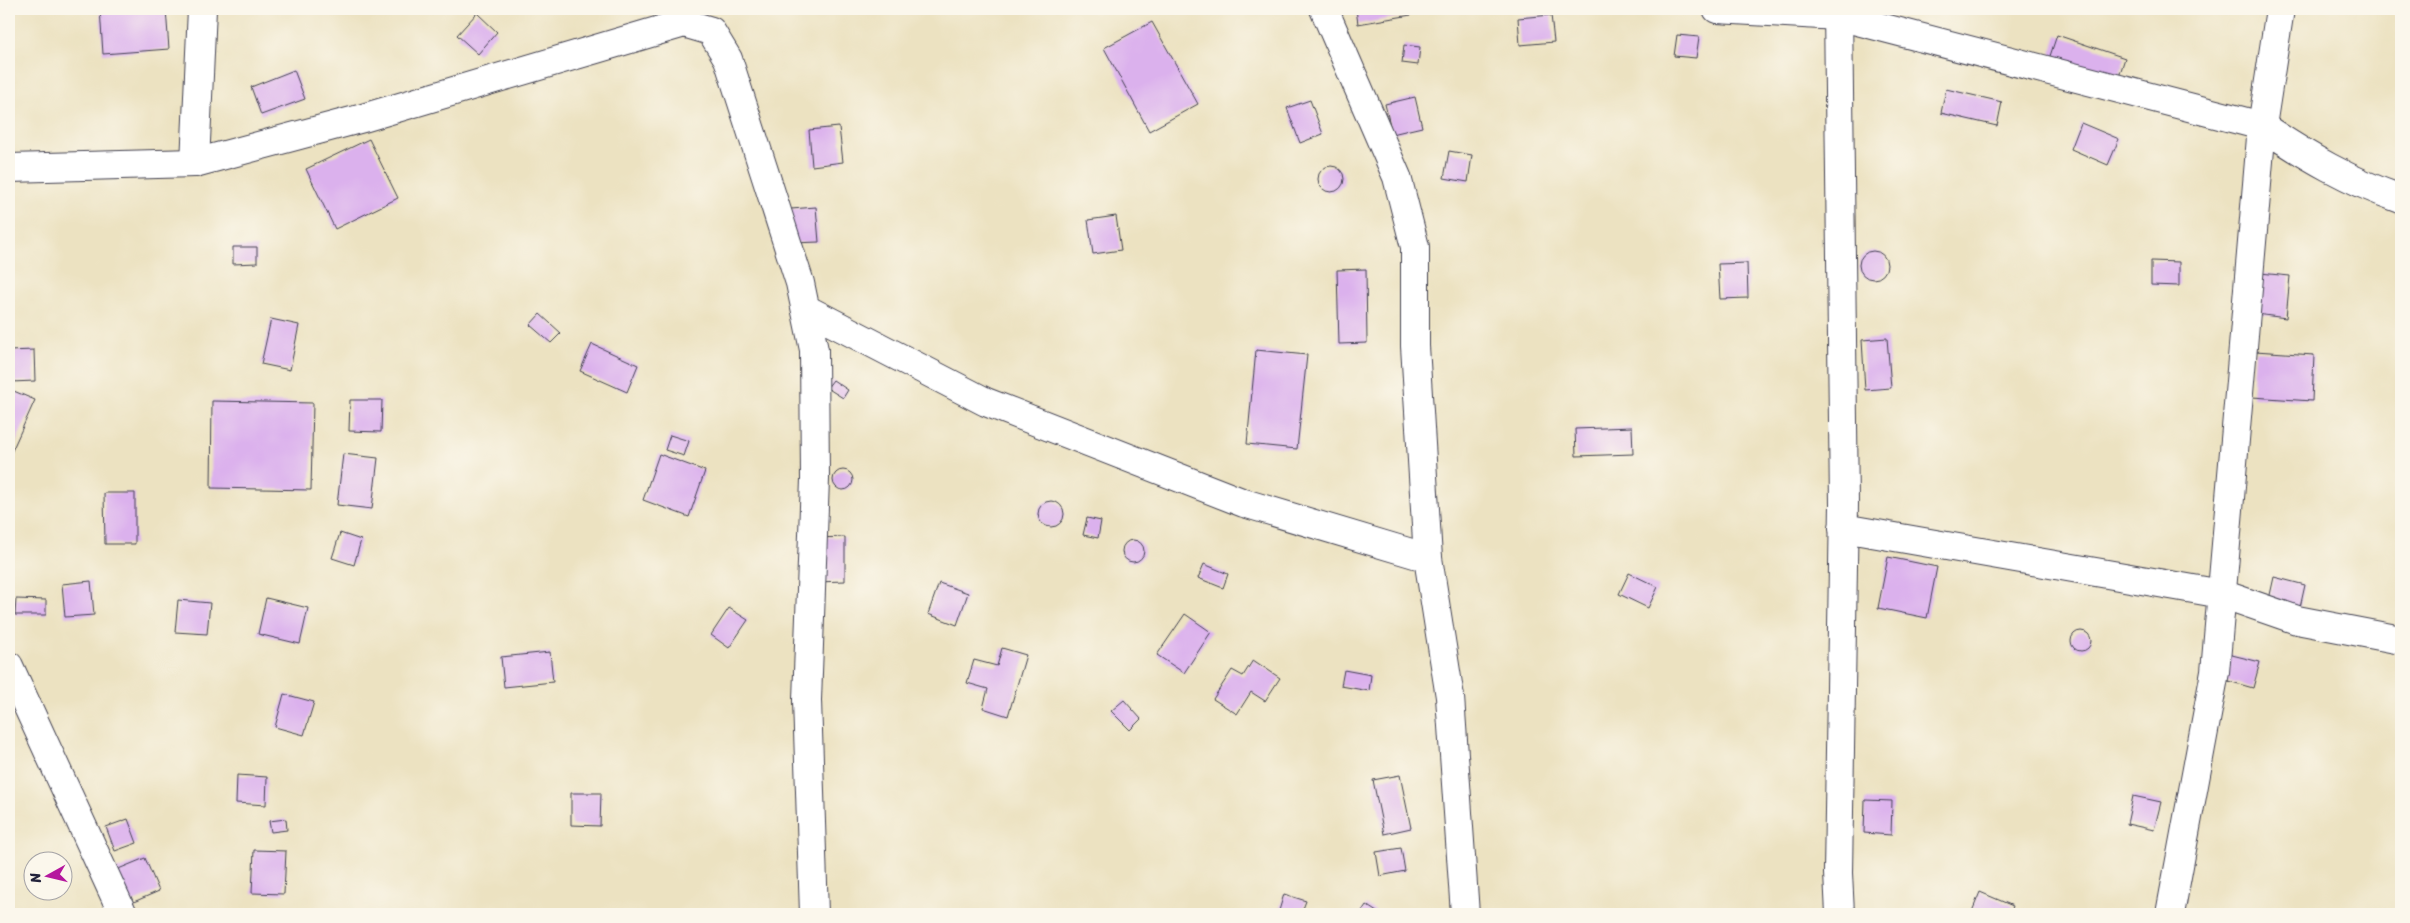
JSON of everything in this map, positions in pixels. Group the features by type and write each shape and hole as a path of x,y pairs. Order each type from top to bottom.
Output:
{"street":[{"path":"196,163 202,9"},
{"path":"1324,9 1397,177 1415,246 1415,346 1428,558 1450,697 1465,914"},
{"path":"1717,9 1838,13 2262,126 2312,160 2366,187 2401,199"},
{"path":"2170,914 2215,672 2262,126 2280,9"},
{"path":"1838,13 1843,528 1838,873 1840,914"},
{"path":"9,168 196,163 363,118 684,23 711,31 728,59 800,283 814,350 815,479 808,700 814,914"},
{"path":"806,309 986,402 1244,503 1428,558"},
{"path":"1843,528 2222,594 2298,620 2401,640"},
{"path":"9,666 123,914"}],"building":[{"path":"100,9 166,9 169,49 103,54"},
{"path":"1356,9 1410,9 1411,15 1358,24"},
{"path":"477,13 497,32 478,54 457,35"},
{"path":"1551,15 1554,42 1520,45 1518,18"},
{"path":"1152,22 1198,104 1149,131 1104,48"},
{"path":"1677,35 1699,37 1696,58 1674,56"},
{"path":"2057,35 2125,58 2117,83 2049,59"},
{"path":"1404,45 1420,47 1418,65 1402,63"},
{"path":"294,70 305,99 261,115 251,87"},
{"path":"1946,89 2002,102 1997,126 1941,113"},
{"path":"1415,97 1422,127 1392,134 1385,104"},
{"path":"1310,100 1323,134 1300,143 1287,108"},
{"path":"2081,123 2119,139 2108,165 2071,149"},
{"path":"839,127 843,162 812,166 809,130"},
{"path":"369,139 398,198 335,229 306,169"},
{"path":"1449,151 1472,155 1468,182 1444,178"},
{"path":"1331,166 1340,170 1344,179 1340,188 1331,192 1322,188 1318,179 1322,170"},
{"path":"816,207 819,242 793,243 791,209"},
{"path":"1116,216 1121,250 1093,254 1088,220"},
{"path":"233,247 257,247 257,263 233,264"},
{"path":"1873,251 1883,255 1887,265 1883,275 1873,279 1863,275 1859,265 1863,255"},
{"path":"2151,261 2179,262 2179,286 2151,285"},
{"path":"1747,263 1748,298 1720,299 1718,264"},
{"path":"1366,269 1367,343 1339,344 1337,270"},
{"path":"2260,273 2290,276 2286,318 2256,314"},
{"path":"540,314 561,333 551,343 530,325"},
{"path":"271,319 299,325 290,370 261,364"},
{"path":"1887,338 1891,388 1865,390 1862,340"},
{"path":"592,344 638,365 627,392 580,371"},
{"path":"34,350 35,381 11,382 9,351"},
{"path":"1256,350 1307,355 1297,449 1247,444"},
{"path":"2255,351 2314,355 2312,401 2252,397"},
{"path":"833,380 848,390 843,398 827,388"},
{"path":"9,389 35,400 11,453 9,452"},
{"path":"350,400 382,400 381,432 349,431"},
{"path":"212,401 313,403 311,490 211,488"},
{"path":"1632,427 1633,454 1576,456 1575,429"},
{"path":"670,435 689,441 684,456 665,450"},
{"path":"343,454 378,458 372,509 337,505"},
{"path":"659,454 705,471 689,517 643,500"},
{"path":"843,470 850,473 853,480 850,487 843,490 836,487 833,480 836,473"},
{"path":"104,493 135,493 135,544 105,544"},
{"path":"1051,501 1060,505 1064,514 1060,523 1051,527 1042,523 1038,514 1042,505"},
{"path":"1087,518 1101,521 1098,538 1083,535"},
{"path":"340,533 361,540 354,565 332,558"},
{"path":"845,537 845,581 816,582 815,538"},
{"path":"1133,540 1143,547 1144,551 1137,561 1133,562 1123,555 1122,551 1129,541"},
{"path":"1888,557 1937,567 1927,618 1878,608"},
{"path":"1204,564 1228,574 1223,588 1198,578"},
{"path":"1629,573 1658,587 1648,608 1619,594"},
{"path":"2274,577 2305,585 2299,612 2268,604"},
{"path":"91,581 94,615 65,617 62,584"},
{"path":"939,583 968,593 957,625 928,614"},
{"path":"266,598 308,608 300,644 258,634"},
{"path":"16,599 46,600 46,615 15,615"},
{"path":"178,600 210,603 207,634 175,632"},
{"path":"729,608 748,620 729,648 711,635"},
{"path":"1185,614 1211,632 1184,673 1157,655"},
{"path":"2077,631 2085,631 2091,637 2091,645 2085,651 2077,651 2071,645 2071,637"},
{"path":"1002,648 1026,655 1008,716 983,708 988,689 967,683 974,660 997,666"},
{"path":"550,652 553,682 504,687 501,657"},
{"path":"2228,654 2260,662 2253,688 2221,679"},
{"path":"1253,660 1280,678 1265,701 1251,692 1237,714 1213,699 1232,670 1243,676"},
{"path":"1344,670 1371,675 1369,691 1341,686"},
{"path":"284,694 314,702 304,735 275,727"},
{"path":"1124,700 1141,719 1130,730 1111,711"},
{"path":"237,775 267,777 266,805 236,803"},
{"path":"1400,775 1411,828 1384,834 1373,780"},
{"path":"571,793 601,793 600,826 571,825"},
{"path":"2133,796 2161,802 2154,830 2127,824"},
{"path":"1865,800 1892,801 1891,835 1864,833"},
{"path":"128,819 137,843 115,851 106,827"},
{"path":"286,819 287,830 271,832 269,821"},
{"path":"1401,848 1405,871 1380,876 1376,852"},
{"path":"254,850 286,851 284,894 252,893"},
{"path":"145,858 159,891 129,904 116,870"},
{"path":"1980,892 2013,906 2010,914 1971,914"},
{"path":"1284,894 1306,901 1301,914 1278,914"},
{"path":"1366,905 1380,914 1360,914"}]}
